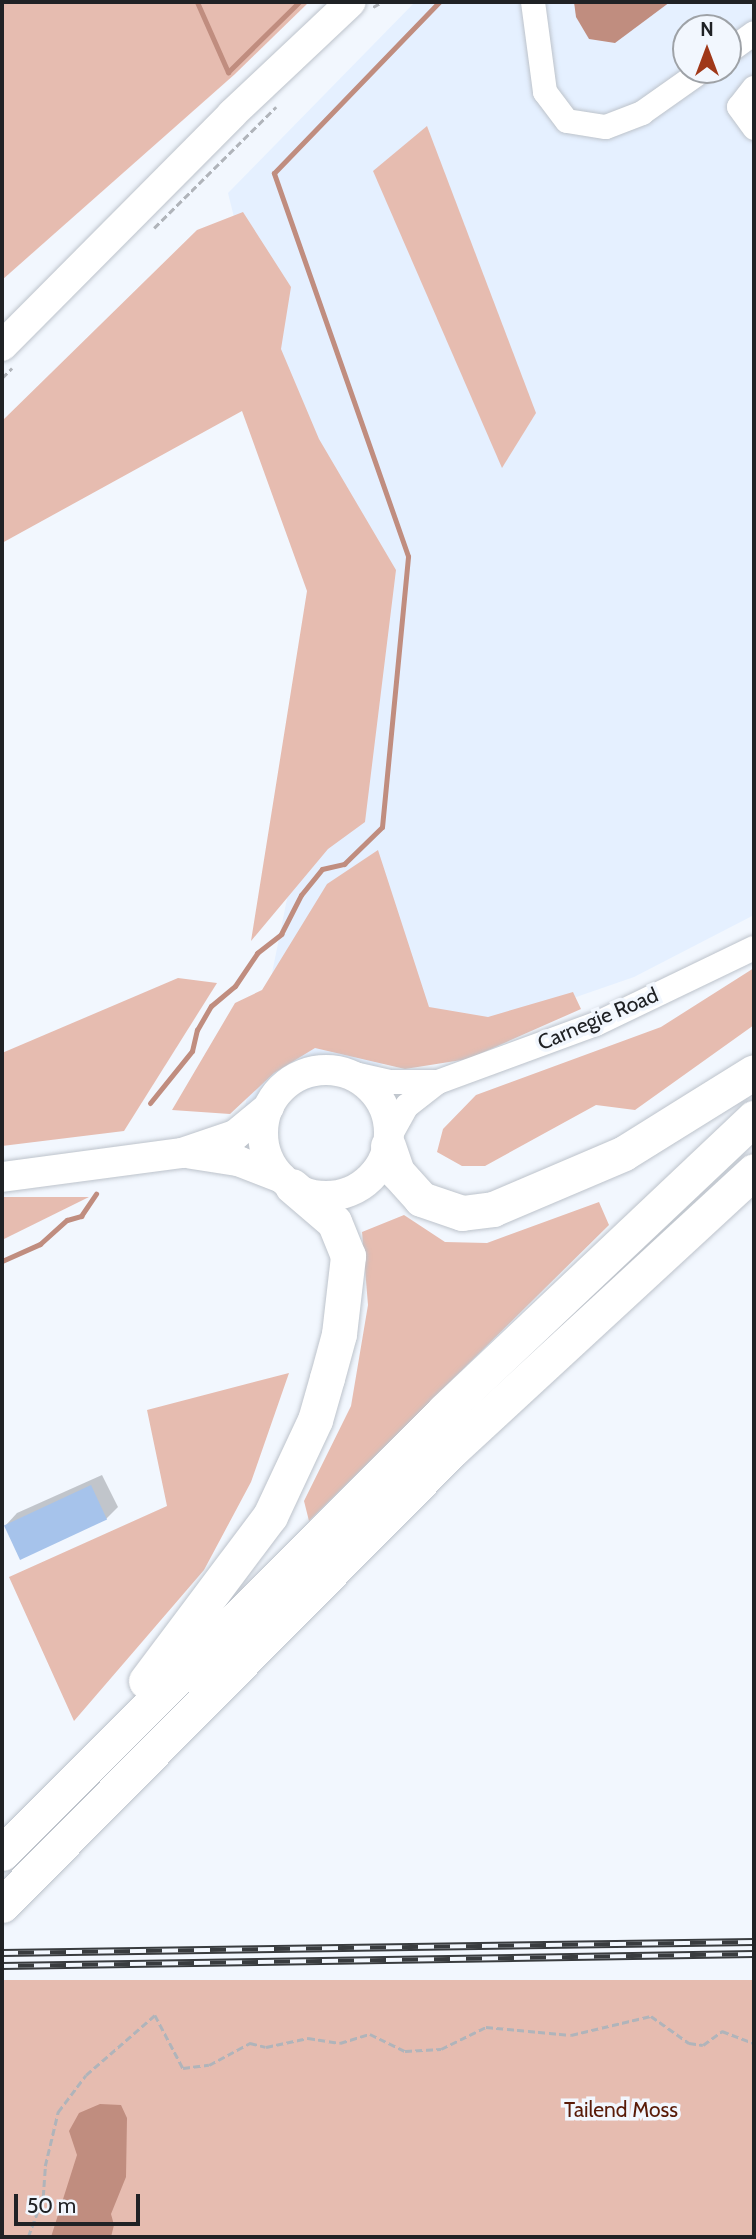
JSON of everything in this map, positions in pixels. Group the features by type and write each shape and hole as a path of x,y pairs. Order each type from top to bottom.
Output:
{"highway":[{"path":"388,1142 397,1171 421,1199 462,1213 493,1209 624,1153 754,1072"},
{"path":"2,1853 445,1410 754,1118"},
{"path":"2,1905 454,1448 754,1171"},
{"path":"51,1802 233,1570 270,1516 315,1420 339,1334 348,1255 334,1222 287,1182"}],"main road":[{"path":"2,346 232,114 351,2"},
{"path":"2,1177 182,1153 235,1135 269,1107 281,1089 298,1076 319,1070 341,1072 357,1078 377,1096 388,1120 388,1142 374,1173 350,1191 310,1194 287,1182 222,1157 182,1153"},
{"path":"269,1107 263,1137 266,1152 287,1182"}],"street":[{"path":"533,2 545,92 568,121 606,127 642,113 683,84"},
{"path":"754,88 739,107 754,128"},
{"name":"Carnegie Road","path":"388,1142 407,1106 438,1082 596,1024 754,948"},
{"name":"Carnegie Road","path":"341,1072 390,1082 438,1082"}],"path":[{"path":"27,2237 43,2197 45,2166 58,2112 86,2075 155,2015 183,2068 209,2065 250,2043 266,2047 309,2038 340,2043 370,2034 405,2051 441,2049 486,2026 571,2035 651,2016 689,2043 703,2045 722,2031 754,2043"}],"shaded area":[{"path":"415,2 754,2 754,915 634,977 244,1112 339,641 228,193"},
{"path":"574,2 670,2 615,43 589,39 576,17"},
{"path":"100,2104 121,2105 127,2118 126,2177 111,2214 114,2225 111,2237 51,2237 77,2155 69,2131 79,2113"}],"green space":[{"path":"2,2 309,2 235,74 2,280"},
{"path":"427,126 536,413 502,468 373,171"},
{"path":"243,212 291,287 281,349 319,439 396,570 365,822 328,849 251,941 307,591 242,411 2,543 2,421 197,230"},
{"path":"378,850 429,1007 488,1017 573,992 581,1009 468,1059 405,1069 315,1048 274,1073 230,1114 172,1110 235,1003 262,990 327,884"},
{"path":"754,968 754,1025 635,1110 596,1105 485,1166 462,1166 437,1152 443,1129 476,1095 661,1027"},
{"path":"178,978 217,983 124,1131 2,1146 2,1053"},
{"path":"2,1197 89,1197 2,1240"},
{"path":"599,1202 609,1225 309,1521 304,1501 351,1406 368,1305 362,1232 404,1215 445,1242 487,1243"},
{"path":"289,1373 251,1482 204,1570 74,1721 9,1577 167,1506 147,1410"},
{"name":"Tailend Moss","path":"2,1980 754,1980 754,2237 2,2237"}],"building":[{"path":"91,1485 107,1519 20,1560 4,1526"}],"waterway":[{"path":"197,2 228,72 299,2"},
{"path":"150,1103 192,1051 197,1030 211,1006 235,986 257,953 281,934 301,895 322,869 344,864 382,827 408,556 274,173 439,2"},
{"path":"2,1261 40,1244 67,1220 81,1216 96,1194"}],"railway":[{"path":"2,1953 754,1942"},
{"path":"2,1966 754,1954"}]}
